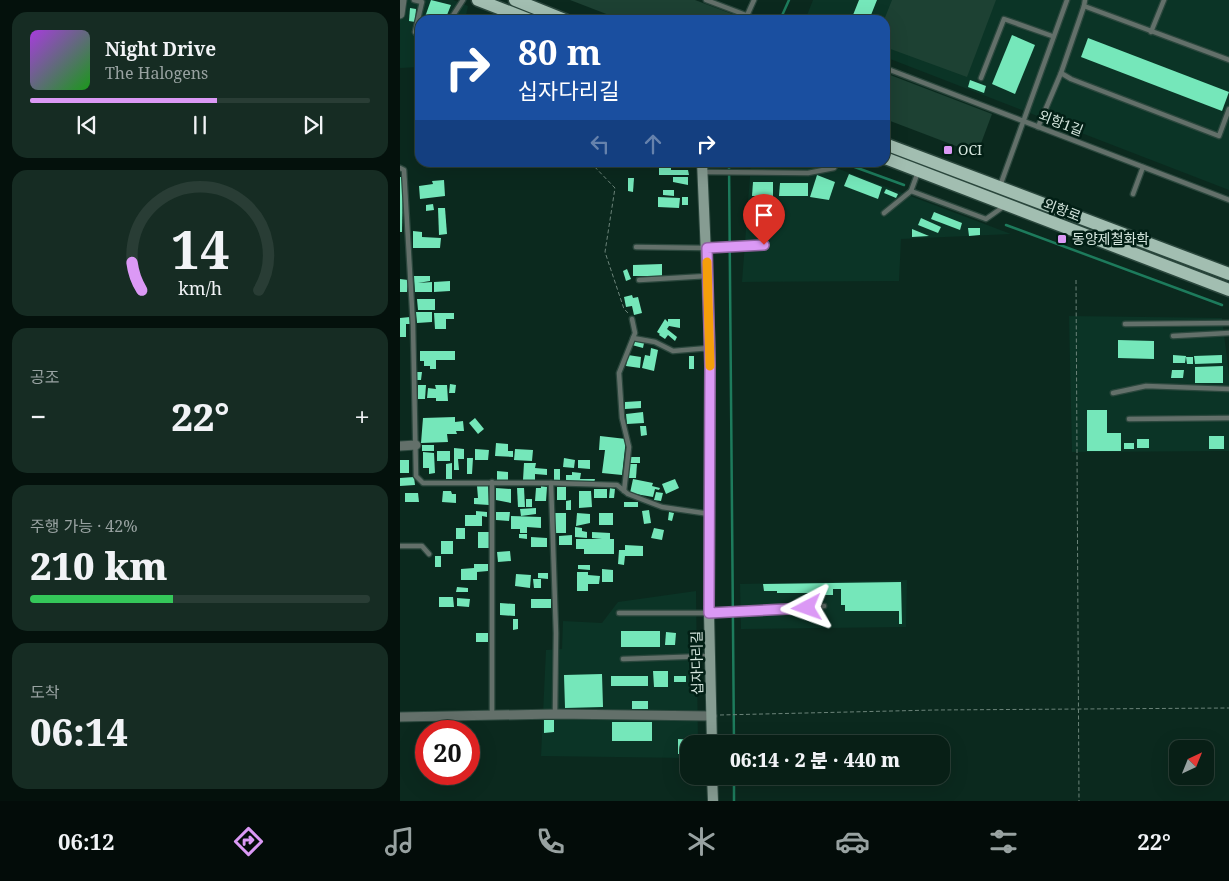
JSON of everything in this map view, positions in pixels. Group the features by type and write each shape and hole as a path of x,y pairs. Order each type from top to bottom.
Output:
{"main road":[{"path":"478,0 517,15"},
{"path":"515,0 552,15"},
{"name":"외항로","path":"890,146 1229,274"},
{"name":"외항로","path":"890,160 1229,290"}],"street":[{"path":"400,14 402,0"},
{"name":"십자다리길","path":"701,167 707,248 710,348 709,613 712,735"},
{"path":"400,446 416,445"},
{"path":"400,717 555,714 712,716"},
{"path":"712,785 712,801"}],"lane":[{"path":"414,0 422,2 419,15"},
{"path":"453,15 463,0"},
{"path":"706,0 739,15"},
{"path":"747,15 754,0"},
{"path":"1000,187 1066,0"},
{"path":"1151,32 1164,0"},
{"path":"1038,127 1061,72 1085,3 1151,32 1229,60"},
{"path":"981,78 1004,19 1052,36"},
{"name":"외항1길","path":"890,70 1229,200"},
{"path":"1061,72 1071,79 1219,136 1229,109"},
{"path":"705,167 726,172 808,173 834,167"},
{"path":"1133,194 1143,167"},
{"path":"400,168 404,170 407,204 416,476 423,483 492,482 617,486 624,491 662,507 710,514"},
{"path":"884,213 911,191 919,171"},
{"path":"911,191 986,219 1006,204"},
{"path":"636,247 707,248 764,245"},
{"path":"640,280 707,276"},
{"path":"624,491 629,448 622,418 619,373 635,333 632,319"},
{"path":"1125,324 1229,323"},
{"path":"1173,336 1229,333"},
{"path":"633,338 655,342 673,351 710,348"},
{"path":"1112,393 1146,386 1229,389"},
{"path":"1129,419 1229,418"},
{"path":"492,482 492,715"},
{"path":"551,483 556,633 555,714"},
{"path":"400,546 422,546 429,554"},
{"path":"619,613 727,613 824,606"},
{"path":"623,659 710,656"}],"path":[{"path":"595,167 615,188 605,252 624,309 632,319"},
{"path":"1076,280 1079,801"},
{"path":"727,715 1229,708"}],"shaded area":[{"path":"404,0 453,0 468,6 466,15 415,15 415,67 400,68 400,20"},
{"path":"570,0 695,0 735,15 609,15"},
{"path":"813,0 1229,0 1229,190 890,59 890,15 807,15"},
{"path":"892,0 996,0 967,77 890,49 890,15 886,15"},
{"path":"890,75 992,114 977,154 890,121"},
{"path":"751,167 834,167 1011,234 901,239 899,281 742,282"},
{"path":"1069,316 1222,318 1229,375 1229,451 1072,452"},
{"path":"907,580 906,627 741,629 740,584"},
{"path":"696,591 698,735 680,735 680,758 541,756 546,650 562,649 563,621 602,623 618,602"}],"building":[{"path":"431,0 451,5 447,15 426,15"},
{"path":"859,0 877,0 871,15 853,15"},
{"path":"410,8 416,9 415,22 409,21"},
{"path":"1012,35 1035,45 1015,94 992,84"},
{"path":"1088,38 1229,92 1222,111 1081,57"},
{"path":"970,80 986,86 984,93 968,87"},
{"path":"659,167 671,167 671,170 688,170 689,175 659,175"},
{"path":"849,174 882,187 878,199 844,186"},
{"path":"817,175 835,182 829,200 810,197"},
{"path":"400,177 403,177 402,232 400,232"},
{"path":"673,177 688,177 688,185 673,182"},
{"path":"628,178 634,178 633,192 628,191"},
{"path":"444,180 445,196 420,199 419,186 433,184 432,181"},
{"path":"753,182 773,182 773,196 752,196"},
{"path":"780,183 808,183 808,196 779,196"},
{"path":"886,189 898,194 896,198 884,193"},
{"path":"663,190 674,190 674,196 663,195"},
{"path":"658,197 680,198 679,208 658,207"},
{"path":"682,197 688,197 688,205 682,205"},
{"path":"433,204 434,210 426,211 426,205"},
{"path":"438,208 445,208 447,234 439,235"},
{"path":"934,212 962,223 960,230 931,219"},
{"path":"921,218 941,227 938,233 918,225"},
{"path":"968,228 980,228 980,235 969,236"},
{"path":"912,229 929,236 912,237"},
{"path":"413,231 422,232 422,237 441,238 440,248 413,248"},
{"path":"662,264 662,276 633,276 633,265"},
{"path":"627,269 631,279 626,281 623,271"},
{"path":"414,276 430,276 430,281 418,283 432,282 432,292 415,292"},
{"path":"400,279 408,280 407,292 400,292"},
{"path":"450,281 450,291 434,292 434,282"},
{"path":"632,295 633,298 638,297 642,313 634,315 632,306 626,307 624,297"},
{"path":"417,299 435,299 435,310 418,310"},
{"path":"416,312 432,312 432,322 417,323"},
{"path":"434,313 454,313 454,319 446,319 446,329 435,329"},
{"path":"410,317 411,324 406,324 406,337 400,337 400,318"},
{"path":"665,319 668,322 668,319 680,319 680,328 669,326 667,329 677,337 675,341 668,335 665,339 657,332"},
{"path":"633,340 644,343 643,348 632,345"},
{"path":"1118,340 1154,341 1154,359 1118,358"},
{"path":"651,348 658,350 654,371 642,368 645,355 650,356"},
{"path":"420,351 455,351 455,360 436,360 436,369 430,369 430,366 424,366 424,361 420,361"},
{"path":"628,355 641,357 640,368 626,366"},
{"path":"1173,355 1186,356 1185,363 1173,363"},
{"path":"1222,355 1222,363 1195,364 1194,356"},
{"path":"689,356 694,356 694,369 689,369"},
{"path":"1186,357 1193,357 1193,364 1187,364"},
{"path":"1223,366 1223,383 1195,383 1195,367"},
{"path":"1172,370 1184,370 1183,378 1171,378"},
{"path":"417,372 422,372 421,380 417,380"},
{"path":"450,384 456,385 455,393 449,393"},
{"path":"418,385 426,385 425,399 418,399"},
{"path":"435,385 447,385 448,401 436,401 436,398 427,398 428,388 436,389"},
{"path":"641,401 641,408 625,409 625,402"},
{"path":"1087,410 1107,410 1107,433 1121,433 1121,451 1087,451"},
{"path":"643,412 644,423 627,424 626,414"},
{"path":"455,417 455,422 463,421 464,431 456,431 457,434 447,434 448,442 421,443 423,418"},
{"path":"475,418 484,429 478,434 469,423"},
{"path":"640,426 646,426 647,435 641,436"},
{"path":"600,436 626,439 622,475 602,473 605,450 599,450"},
{"path":"1209,436 1224,436 1224,449 1209,449"},
{"path":"1137,439 1149,439 1149,448 1137,448"},
{"path":"496,443 508,444 508,451 513,451 513,457 495,456"},
{"path":"1124,443 1134,443 1134,449 1124,449"},
{"path":"422,445 434,445 434,451 422,451"},
{"path":"454,448 464,449 464,459 458,459 459,470 454,470"},
{"path":"475,449 489,450 488,460 475,460"},
{"path":"515,449 533,450 532,461 514,460"},
{"path":"437,451 450,451 450,461 437,461"},
{"path":"423,452 434,453 435,473 429,474 429,468 423,468"},
{"path":"629,457 640,457 640,463 629,463"},
{"path":"467,458 473,458 472,474 467,474"},
{"path":"564,458 575,460 574,468 563,467"},
{"path":"400,460 409,460 409,473 400,473"},
{"path":"578,460 590,460 590,469 578,468"},
{"path":"452,463 452,479 446,479 446,464"},
{"path":"524,463 536,463 535,468 547,469 547,475 535,474 535,480 523,480"},
{"path":"629,464 637,464 636,478 629,478"},
{"path":"554,469 560,469 560,480 554,480"},
{"path":"497,471 508,472 508,481 497,481"},
{"path":"572,472 581,473 580,479 595,479 594,483 566,483 566,475 572,475"},
{"path":"414,477 415,485 400,486 400,478"},
{"path":"633,479 653,483 652,486 660,488 659,490 655,489 653,497 630,493"},
{"path":"675,479 679,488 666,494 662,484"},
{"path":"477,486 488,486 489,505 474,504 474,498 478,498"},
{"path":"541,486 547,487 546,501 535,501 536,488 541,488"},
{"path":"557,487 566,487 566,500 557,500"},
{"path":"496,488 511,489 511,503 496,500"},
{"path":"517,488 524,488 525,507 518,507"},
{"path":"610,488 615,489 614,498 609,498"},
{"path":"594,489 607,489 607,498 594,498"},
{"path":"443,491 451,491 452,494 456,494 456,503 442,502"},
{"path":"579,491 591,491 592,507 579,508"},
{"path":"656,492 663,493 661,501 654,500"},
{"path":"405,493 418,493 419,502 405,502"},
{"path":"526,499 532,499 532,507 526,507"},
{"path":"571,500 571,510 566,510 566,501"},
{"path":"624,502 638,502 638,507 624,507"},
{"path":"536,508 536,514 521,516 520,509"},
{"path":"649,510 651,523 644,524 642,511"},
{"path":"476,511 487,512 487,517 482,516 482,526 465,526 465,515 476,515"},
{"path":"496,512 510,512 509,521 496,520"},
{"path":"669,512 674,513 672,521 668,520"},
{"path":"555,513 566,513 566,533 555,533"},
{"path":"577,513 590,514 590,523 576,526"},
{"path":"599,513 613,513 613,525 599,525"},
{"path":"511,516 541,517 541,528 527,527 527,533 520,533 520,529 511,529"},
{"path":"575,527 582,528 582,531 587,532 587,538 575,537"},
{"path":"456,528 465,528 465,539 456,539"},
{"path":"654,528 664,530 662,540 651,538"},
{"path":"478,532 489,532 489,548 478,548"},
{"path":"592,532 610,533 610,539 614,539 614,554 584,554 584,549 576,549 576,539 602,539 592,538"},
{"path":"519,534 527,534 527,539 519,538"},
{"path":"572,535 572,545 559,545 559,536"},
{"path":"531,537 547,538 547,547 531,547"},
{"path":"441,541 453,541 453,554 441,554"},
{"path":"625,545 643,546 643,556 625,556 624,565 618,564 619,550 625,550"},
{"path":"510,551 511,561 498,562 497,552"},
{"path":"435,556 441,556 441,567 435,567"},
{"path":"474,564 488,564 488,571 477,572 477,580 461,580 461,569 474,568"},
{"path":"578,565 590,565 590,570 578,569"},
{"path":"602,569 613,570 613,582 602,582"},
{"path":"577,572 588,572 588,575 600,576 599,584 588,584 588,591 577,591"},
{"path":"538,573 548,573 548,579 538,578"},
{"path":"516,574 531,575 530,588 515,586"},
{"path":"533,579 541,579 541,588 534,588"},
{"path":"901,582 902,624 899,624 899,611 845,611 845,605 841,605 841,589 833,589 833,595 823,595 823,590 815,590 815,593 777,593 777,591 764,591 763,584"},
{"path":"457,587 468,588 468,592 456,592"},
{"path":"439,597 453,597 454,607 439,607"},
{"path":"457,598 470,599 469,607 457,606"},
{"path":"531,599 551,599 551,608 531,608"},
{"path":"500,603 515,604 515,616 500,615"},
{"path":"513,619 518,619 518,629 513,630"},
{"path":"621,631 660,631 660,647 621,647"},
{"path":"666,632 676,633 675,645 665,645"},
{"path":"476,633 488,633 488,642 476,642"},
{"path":"653,671 668,671 668,687 654,687"},
{"path":"602,674 603,707 565,708 564,675"},
{"path":"611,676 648,676 648,686 611,686"},
{"path":"674,676 686,676 686,682 674,682"},
{"path":"632,701 648,701 648,709 632,709"},
{"path":"544,720 554,720 554,732 544,733"},
{"path":"612,722 652,722 652,741 612,741"},
{"path":"678,739 680,739 680,754 678,754"}],"waterway":[{"path":"782,15 789,0"},
{"path":"729,167 734,735"},
{"path":"855,167 904,185"},
{"path":"1006,225 1222,305"},
{"path":"734,785 734,801"}],"slow traffic":[{"path":"707,262 710,366"}],"place":[{"name":"OCI","path":"948,150"},
{"name":"동양제철화학","path":"1062,239"}],"route":[{"path":"764,245 707,248 710,348 709,613 807,608"}]}
